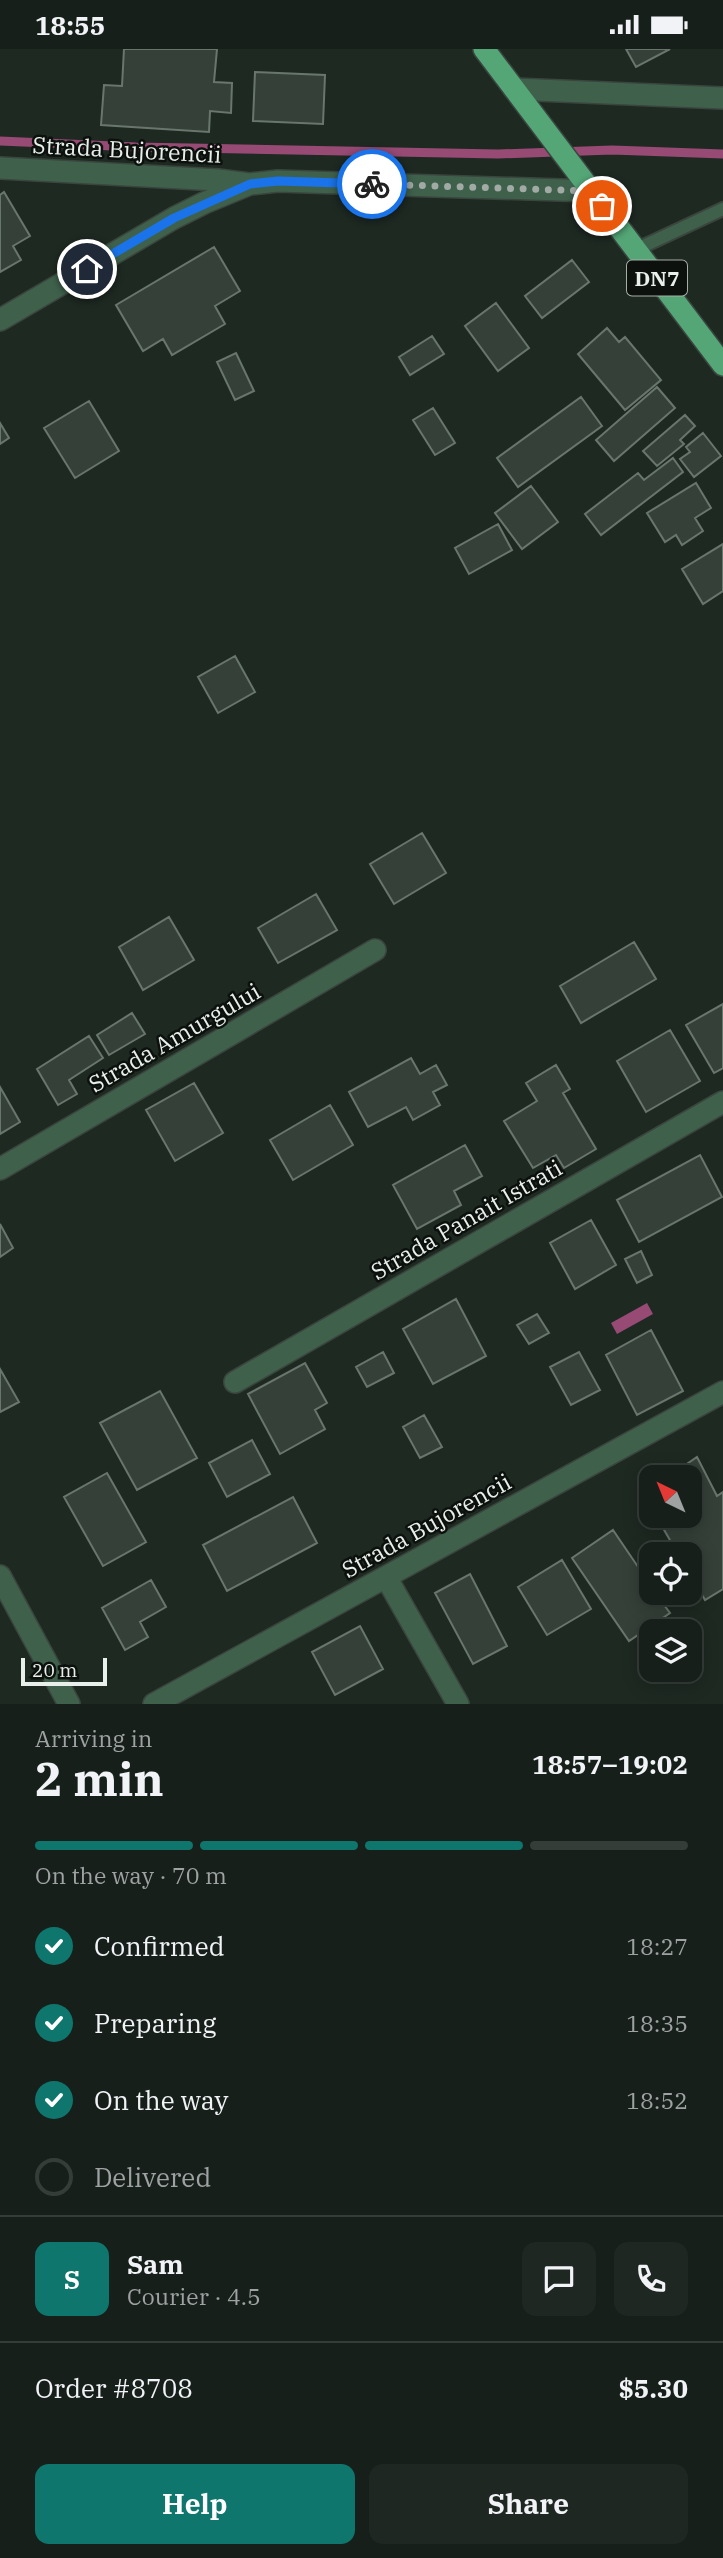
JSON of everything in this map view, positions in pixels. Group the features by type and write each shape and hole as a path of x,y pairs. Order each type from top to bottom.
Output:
{"highway":[{"name":"DN7","path":"484,49 723,365"}],"street":[{"path":"514,89 723,99"},
{"name":"Strada Bujorencii","path":"0,168 250,184 278,181 591,191"},
{"name":"Strada Bujorencii","path":"0,320 174,218 250,184"},
{"name":"Strada Amurgului","path":"0,1170 375,950"},
{"name":"Strada Panait Istrati","path":"235,1382 723,1102"},
{"name":"Strada Bujorencii","path":"154,1704 723,1392"},
{"path":"0,1576 69,1704"},
{"path":"386,1577 458,1704"}],"lane":[{"path":"635,250 723,209"}],"shaded area":[{"path":"647,1303 653,1314 617,1334 611,1323"}],"building":[{"path":"124,49 217,49 214,82 232,83 231,113 210,111 209,132 101,125 104,85 122,86"},
{"path":"626,49 670,49 636,67"},
{"path":"255,72 325,75 323,124 253,121"},
{"path":"4,192 30,236 13,246 21,260 0,272 0,195"},
{"path":"214,247 240,291 215,306 225,324 172,355 163,339 143,351 116,305"},
{"path":"572,260 589,282 542,318 525,296"},
{"path":"496,303 529,348 498,371 465,326"},
{"path":"607,328 619,342 625,337 661,380 625,410 578,354"},
{"path":"432,336 444,354 410,375 399,357"},
{"path":"236,353 254,391 235,400 217,362"},
{"path":"657,387 675,408 614,461 596,440"},
{"path":"581,397 602,426 518,487 497,458"},
{"path":"89,401 119,451 75,478 44,428"},
{"path":"433,408 455,443 435,455 413,420"},
{"path":"685,415 695,426 680,440 684,444 657,466 643,451"},
{"path":"0,423 9,438 0,444"},
{"path":"703,433 721,456 694,477 680,459 690,452 686,447"},
{"path":"673,458 683,472 601,535 585,514 638,473 644,480"},
{"path":"696,483 711,508 695,518 703,531 682,545 676,535 665,542 647,513"},
{"path":"531,486 558,522 522,549 495,513"},
{"path":"498,524 512,550 469,574 455,548"},
{"path":"723,544 723,591 703,604 682,569"},
{"path":"235,656 255,692 218,713 198,677"},
{"path":"422,833 446,873 394,904 370,864"},
{"path":"316,894 337,930 278,963 258,928"},
{"path":"169,917 194,960 143,990 119,947"},
{"path":"634,942 656,979 581,1023 560,986"},
{"path":"723,1004 723,1068 714,1073 686,1025"},
{"path":"132,1013 145,1034 109,1055 97,1035"},
{"path":"670,1030 700,1081 646,1112 617,1061"},
{"path":"89,1036 103,1058 69,1080 77,1094 58,1105 37,1069"},
{"path":"411,1058 420,1074 436,1065 447,1085 433,1092 440,1105 413,1120 406,1107 368,1127 349,1092"},
{"path":"556,1065 570,1089 563,1093 596,1149 564,1168 556,1155 533,1168 504,1121 537,1101 526,1083"},
{"path":"194,1083 223,1133 175,1161 146,1110"},
{"path":"0,1087 20,1122 0,1134"},
{"path":"330,1105 353,1145 293,1180 270,1140"},
{"path":"465,1145 482,1176 454,1191 461,1205 417,1229 393,1185"},
{"path":"700,1155 722,1197 639,1242 617,1200"},
{"path":"591,1220 616,1265 575,1289 550,1243"},
{"path":"0,1224 13,1248 0,1257"},
{"path":"641,1251 652,1275 637,1283 625,1259"},
{"path":"456,1299 486,1356 433,1384 403,1329"},
{"path":"537,1314 549,1333 529,1344 517,1325"},
{"path":"651,1330 683,1391 637,1415 606,1355"},
{"path":"383,1352 394,1373 367,1387 356,1367"},
{"path":"579,1352 600,1390 571,1405 550,1367"},
{"path":"305,1363 327,1403 315,1410 325,1429 280,1454 248,1394"},
{"path":"0,1369 19,1402 0,1412"},
{"path":"160,1391 197,1458 137,1490 100,1423"},
{"path":"424,1415 442,1447 420,1458 403,1427"},
{"path":"252,1440 270,1474 227,1497 209,1463"},
{"path":"697,1457 701,1465 685,1465"},
{"path":"702,1467 717,1496 723,1492 723,1589 705,1600 702,1595 702,1542 671,1542 663,1528 702,1528"},
{"path":"107,1473 146,1542 103,1566 64,1497"},
{"path":"293,1497 317,1543 227,1591 203,1545"},
{"path":"613,1530 639,1568 639,1605 664,1605 670,1613 661,1619 639,1619 639,1634 629,1641 572,1558"},
{"path":"562,1560 591,1609 547,1635 518,1587"},
{"path":"470,1574 507,1646 473,1664 435,1593"},
{"path":"151,1580 166,1607 140,1622 148,1637 125,1650 102,1608"},
{"path":"360,1626 383,1669 335,1695 312,1652"}],"waterway":[{"path":"0,141 136,147 498,154 612,150 723,154"}],"way so far":[{"path":"372,184 591,191 602,206"}],"route":[{"path":"87,269 174,218 250,184 278,181 372,184"}]}
